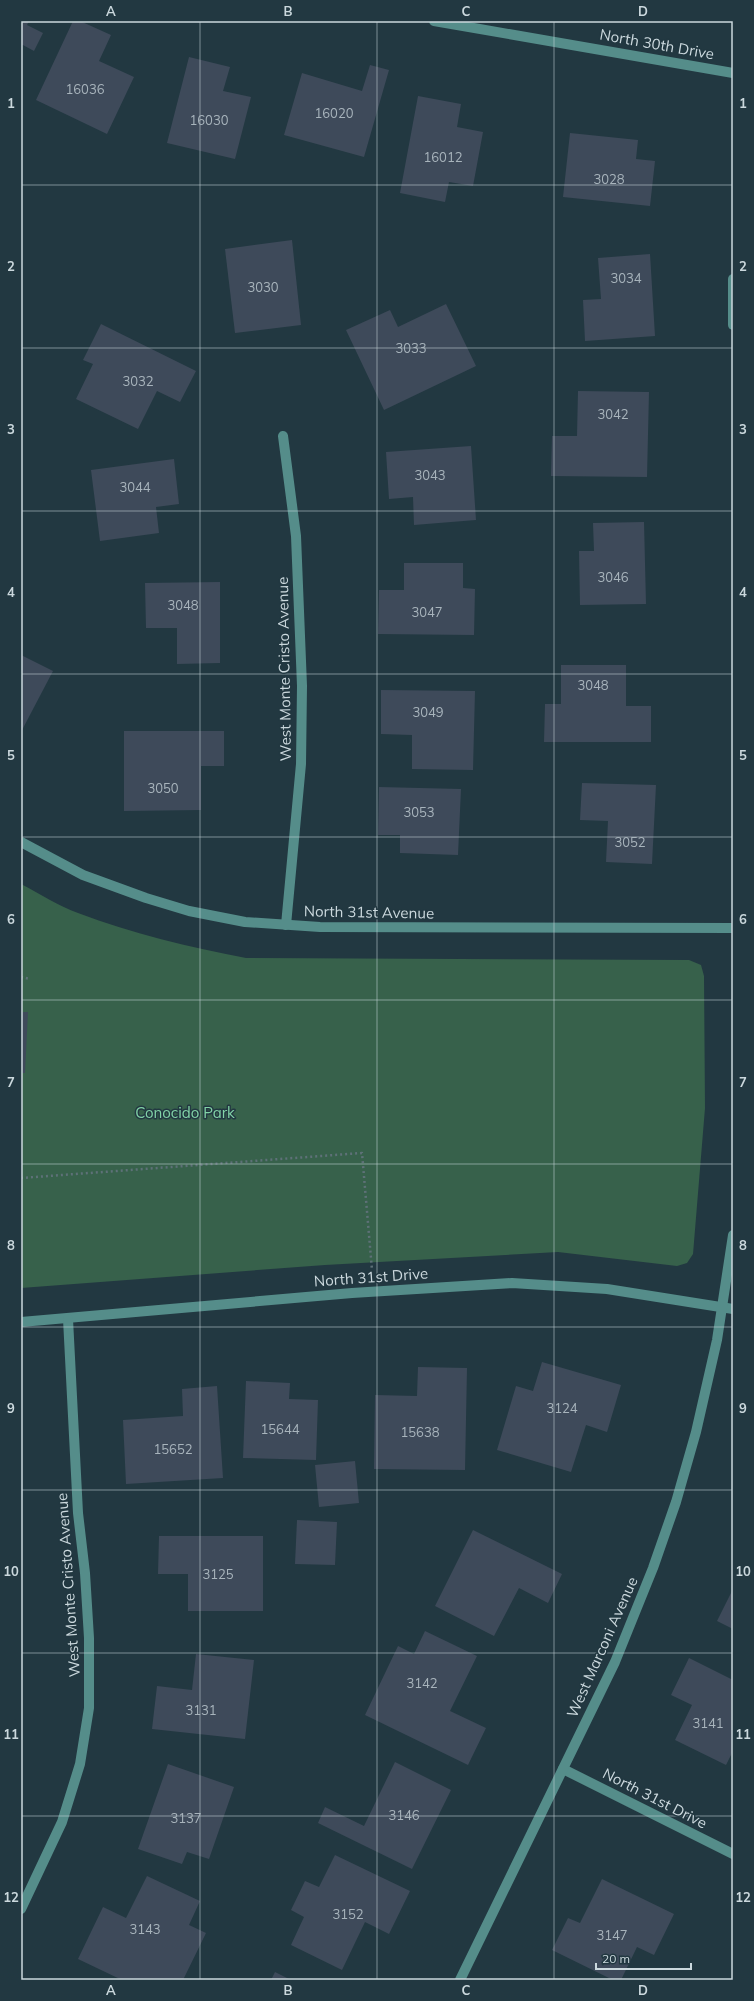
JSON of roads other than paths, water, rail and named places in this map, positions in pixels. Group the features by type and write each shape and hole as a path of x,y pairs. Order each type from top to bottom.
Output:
{"street":[{"name":"North 30th Drive","path":"434,21 733,73"},
{"path":"733,279 733,325"},
{"name":"West Monte Cristo Avenue","path":"283,436 296,536 302,686 301,764 286,925"},
{"name":"North 31st Avenue","path":"21,842 83,875 146,898 189,911 245,922 328,927 733,928"},
{"name":"West Marconi Avenue","path":"460,1980 616,1662 653,1568 674,1509 696,1432 728,1308 733,1235"},
{"name":"North 31st Drive","path":"21,1322 374,1292 512,1283 554,1284 607,1288 728,1308"},
{"name":"West Monte Cristo Avenue","path":"21,1908 62,1822 80,1764 89,1708 89,1638 85,1573 78,1513 68,1319"},
{"name":"North 31st Drive","path":"563,1769 733,1854"}],"park label":[{"name":"Conocido Park","path":"185,1112"}]}
